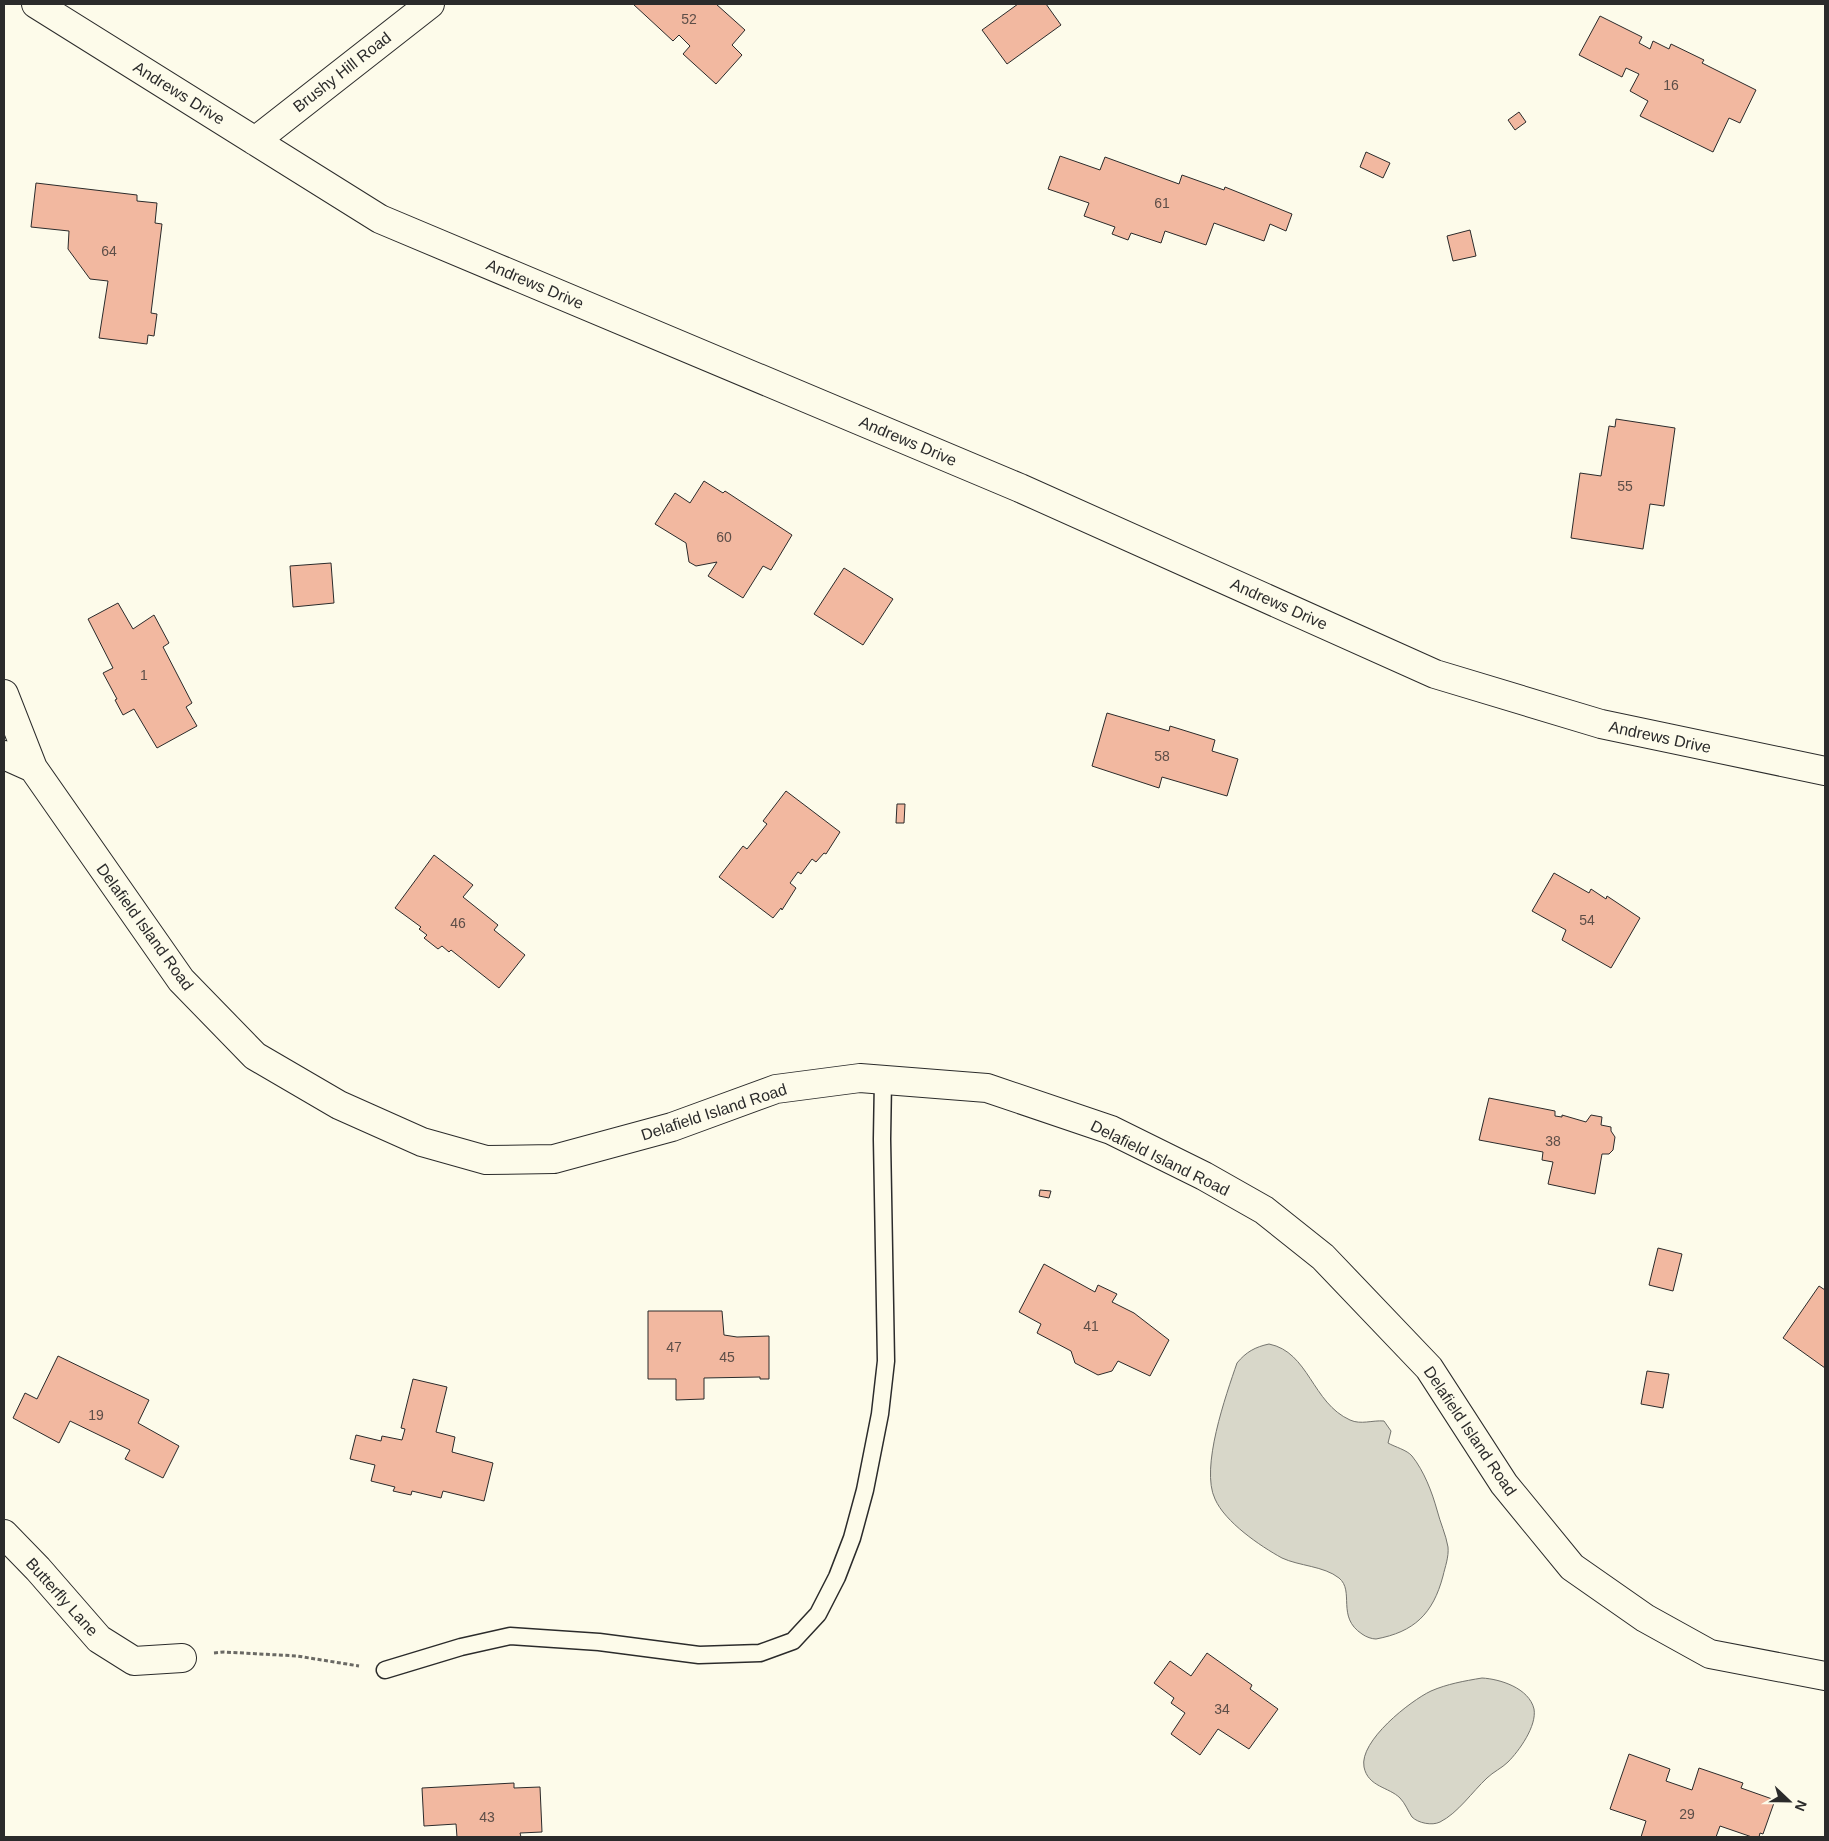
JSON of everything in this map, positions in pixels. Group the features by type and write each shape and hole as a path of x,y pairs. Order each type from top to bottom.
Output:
{"street":[{"name":"Andrews Drive","path":"36,4 380,219 1020,488 1435,674 1601,724 1825,771"},
{"name":"Brushy Hill Road","path":"254,141 430,4"},
{"name":"Delafield Island Road","path":"4,694 33,768 181,980 255,1056 340,1105 422,1142 486,1160 554,1159 672,1127 776,1089 860,1078 987,1088 1111,1130 1204,1176 1264,1210 1323,1257 1429,1368 1504,1484 1572,1567 1644,1618 1710,1654 1825,1676"},
{"path":"4,755 33,768"},
{"name":"Butterfly Lane","path":"4,1534 99,1638 134,1661 182,1658"}],"lane":[{"path":"384,1670 461,1647 510,1636 608,1643 700,1655 760,1653 793,1641 818,1614 837,1577 852,1538 865,1490 880,1414 886,1361 882,1138 883,1080"}],"path":[{"path":"182,1658 224,1652 297,1656 384,1670"}],"shaded area":[{"path":"1269,1344 1282,1349 1293,1357 1318,1391 1337,1412 1354,1421 1384,1421 1391,1431 1388,1443 1412,1456 1427,1482 1446,1538 1448,1547 1447,1558 1434,1601 1420,1619 1401,1632 1376,1639 1362,1634 1354,1627 1350,1620 1346,1590 1344,1583 1339,1578 1326,1571 1282,1558 1264,1547 1235,1525 1220,1508 1215,1499 1211,1486 1212,1451 1221,1412 1237,1363 1251,1350"},
{"path":"1482,1678 1497,1680 1513,1686 1526,1695 1534,1709 1533,1723 1530,1730 1522,1745 1508,1762 1487,1778 1447,1818 1437,1823 1429,1824 1418,1821 1412,1817 1400,1798 1374,1783 1366,1774 1364,1767 1365,1757 1369,1746 1388,1723 1422,1696 1443,1686"}],"building":[{"path":"633,4 716,4 745,30 732,45 742,55 716,84 683,54 690,46 679,35 673,41"},
{"path":"1018,4 1046,4 1061,25 1007,64 982,30"},
{"path":"1600,16 1642,37 1639,43 1650,49 1653,41 1669,49 1671,44 1704,60 1702,63 1756,90 1740,123 1729,118 1713,152 1640,116 1648,101 1630,91 1639,74 1626,68 1622,77 1579,55"},
{"path":"1519,112 1526,122 1515,130 1508,120"},
{"path":"1366,152 1390,163 1383,178 1360,167"},
{"path":"1060,156 1100,170 1105,157 1179,184 1182,175 1224,190 1225,187 1292,214 1286,231 1270,224 1264,241 1214,223 1206,245 1165,231 1161,243 1131,233 1128,240 1112,234 1115,227 1084,216 1089,203 1048,189"},
{"path":"36,183 137,195 137,201 157,203 155,223 162,224 151,313 157,314 154,336 148,335 147,344 99,338 108,281 90,279 68,249 69,231 31,227"},
{"path":"1470,230 1476,256 1453,261 1447,236"},
{"path":"1616,419 1675,428 1664,506 1650,504 1643,549 1571,538 1580,473 1601,476 1609,426 1615,427"},
{"path":"704,481 723,493 725,491 792,535 771,570 763,566 743,598 708,576 717,562 696,566 689,562 686,543 655,524 675,493 690,503"},
{"path":"331,563 334,603 293,607 290,566"},
{"path":"844,568 893,599 863,645 814,614"},
{"path":"118,603 133,629 154,615 169,643 163,647 192,703 186,707 197,726 157,748 134,709 123,715 103,673 113,668 88,619"},
{"path":"1107,713 1169,731 1170,726 1215,740 1212,751 1238,759 1227,796 1162,777 1159,788 1092,766"},
{"path":"786,791 840,832 826,854 824,853 816,862 812,859 801,874 798,872 790,883 796,888 782,910 781,908 773,918 719,877 743,846 747,849 767,824 763,821"},
{"path":"897,804 905,804 904,823 896,823"},
{"path":"434,855 473,885 463,897 498,925 494,930 525,955 499,988 451,950 449,952 442,946 438,949 424,938 427,935 419,929 421,927 395,908"},
{"path":"1554,873 1589,893 1591,889 1606,899 1607,896 1640,918 1611,968 1562,940 1566,930 1532,911"},
{"path":"1489,1098 1555,1111 1555,1116 1562,1117 1562,1115 1586,1122 1591,1115 1602,1117 1601,1125 1611,1127 1615,1137 1613,1150 1609,1154 1602,1154 1595,1194 1548,1184 1553,1162 1542,1160 1543,1152 1479,1140"},
{"path":"1040,1190 1051,1191 1049,1198 1039,1196"},
{"path":"1658,1248 1682,1254 1673,1291 1649,1285"},
{"path":"1044,1264 1095,1292 1098,1285 1117,1294 1112,1302 1134,1313 1169,1340 1150,1376 1118,1361 1112,1371 1098,1375 1075,1363 1071,1351 1037,1333 1041,1324 1019,1312"},
{"path":"1819,1286 1825,1290 1825,1368 1783,1338"},
{"path":"648,1311 722,1311 724,1335 737,1337 769,1336 769,1379 760,1379 760,1377 704,1378 704,1399 676,1400 676,1379 648,1379"},
{"path":"58,1356 149,1400 138,1423 179,1446 163,1478 125,1459 130,1450 70,1421 59,1443 13,1418 25,1393 37,1399"},
{"path":"1647,1371 1669,1374 1663,1408 1641,1404"},
{"path":"413,1379 447,1387 436,1432 455,1437 452,1452 493,1463 484,1501 443,1491 441,1498 412,1491 411,1495 393,1491 395,1487 371,1481 375,1465 350,1459 356,1435 381,1441 382,1436 402,1440 405,1429 401,1428"},
{"path":"1207,1653 1252,1685 1250,1689 1278,1709 1249,1749 1218,1729 1200,1755 1171,1734 1185,1713 1171,1703 1174,1698 1154,1683 1170,1661 1191,1676"},
{"path":"1629,1754 1670,1769 1666,1781 1692,1790 1699,1768 1743,1783 1741,1788 1775,1800 1763,1834 1760,1833 1759,1837 1752,1837 1720,1826 1716,1837 1641,1837 1646,1821 1610,1809"},
{"path":"514,1783 514,1788 540,1787 542,1832 520,1833 521,1837 457,1837 456,1824 424,1826 422,1788"}]}
